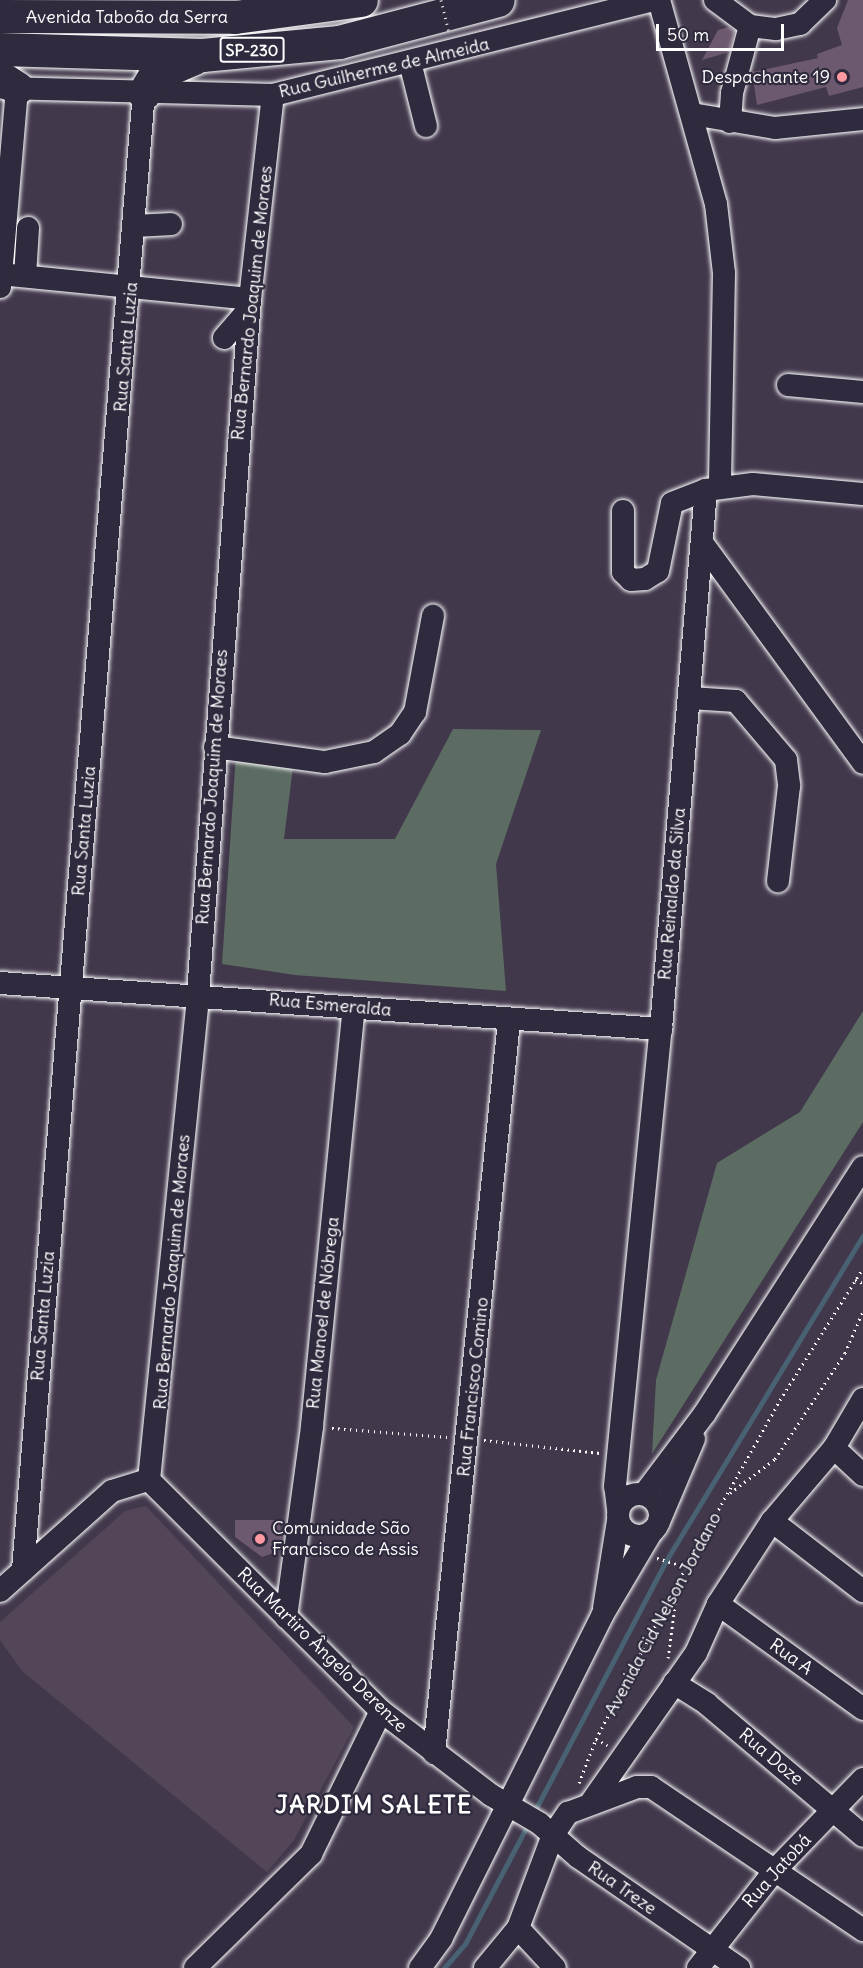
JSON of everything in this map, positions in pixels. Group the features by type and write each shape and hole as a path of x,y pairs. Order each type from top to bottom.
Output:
{"highway":[{"name":"Avenida Taboão da Serra","path":"0,16 235,17 361,0"},
{"name":"Avenida Taboão da Serra","path":"0,49 202,55 339,42 498,0"},
{"path":"144,93 155,75 202,55"}],"street":[{"name":"Rua Guilherme de Almeida","path":"6,85 144,93 273,95 654,0"},
{"name":"Rua Reinaldo da Silva","path":"618,1515 619,1455 661,1029 703,544 713,489 724,273 716,204 659,0"},
{"path":"716,0 750,26 800,24 825,0"},
{"path":"730,122 732,93 750,26"},
{"path":"410,62 426,126"},
{"path":"6,85 0,279 25,276 132,284 249,304 224,339"},
{"name":"Rua Santa Luzia","path":"23,1570 132,284 144,93"},
{"name":"Rua Bernardo Joaquim de Moraes","path":"149,1480 198,994 249,304 273,95"},
{"path":"692,114 775,128 863,118"},
{"path":"136,226 171,224"},
{"path":"25,276 28,228"},
{"path":"788,386 863,392"},
{"path":"623,511 623,572 631,580 645,579 658,571 672,503 713,489 753,484 863,494"},
{"path":"703,544 863,763"},
{"path":"215,747 325,762 374,752 399,734 415,712 433,616"},
{"path":"690,698 736,701 786,760 789,786 778,881"},
{"name":"Rua Esmeralda","path":"0,983 198,994 509,1021 661,1029"},
{"name":"Rua Manoel de Nóbrega","path":"286,1617 311,1437 354,1008"},
{"name":"Rua Francisco Comino","path":"434,1753 509,1021"},
{"path":"485,1968 518,1928 531,1820 603,1614 618,1515 626,1497 642,1494 705,1413 863,1167"},
{"path":"592,1801 676,1681 718,1604 772,1521 834,1448 863,1399"},
{"path":"603,1614 656,1525 705,1413"},
{"path":"834,1448 863,1475"},
{"path":"619,1455 642,1494 657,1503 656,1525"},
{"path":"0,1591 112,1491 149,1480"},
{"name":"Rua Martiro Ângelo Derenze","path":"149,1480 381,1711 434,1753 531,1820"},
{"path":"618,1515 632,1535 656,1525"},
{"path":"772,1521 863,1591"},
{"name":"Rua A","path":"718,1604 863,1709"},
{"name":"Rua Doze","path":"676,1681 707,1704 863,1836"},
{"path":"195,1968 311,1854 381,1711"},
{"name":"Rua Jatobá","path":"704,1959 776,1869 863,1779"},
{"path":"420,1968 531,1820 568,1813 592,1801 651,1786 863,1930"},
{"name":"Rua Treze","path":"531,1820 704,1959 739,1968"},
{"path":"518,1928 555,1968"}],"path":[{"path":"441,0 449,33"},
{"name":"Avenida Cid Nelson Jordano","path":"568,1813 596,1739 686,1567 863,1268"},
{"path":"855,1280 863,1283"},
{"path":"728,1494 775,1459 845,1353 863,1311"},
{"path":"656,1557 686,1567"},
{"path":"676,1681 666,1670 678,1586"}],"shaded area":[{"path":"146,1506 354,1727 294,1840 267,1872 22,1671 0,1640 0,1622 125,1511"}],"green space":[{"path":"453,729 541,730 496,864 506,991 295,975 222,964 236,754 293,767 284,839 395,839"},
{"path":"863,1011 863,1122 652,1454 656,1380 717,1163 800,1112"}],"building":[{"path":"848,0 863,0 863,87 829,96 826,87 757,105 752,72 818,58 817,54 842,45 837,28"},
{"path":"729,27 735,31 729,52 702,60 718,30"},
{"name":"Comunidade São Francisco de Assis","path":"235,1520 280,1520 282,1550 262,1557 235,1537"}],"waterway":[{"path":"533,1814 664,1564 863,1236"},
{"path":"444,1968 465,1944 529,1822"}],"place":[{"name":"Despachante 19","path":"842,77"},
{"name":"Comunidade São Francisco de Assis","path":"260,1539"}],"district":[{"name":"JARDIM SALETE","path":"374,1805"}]}
